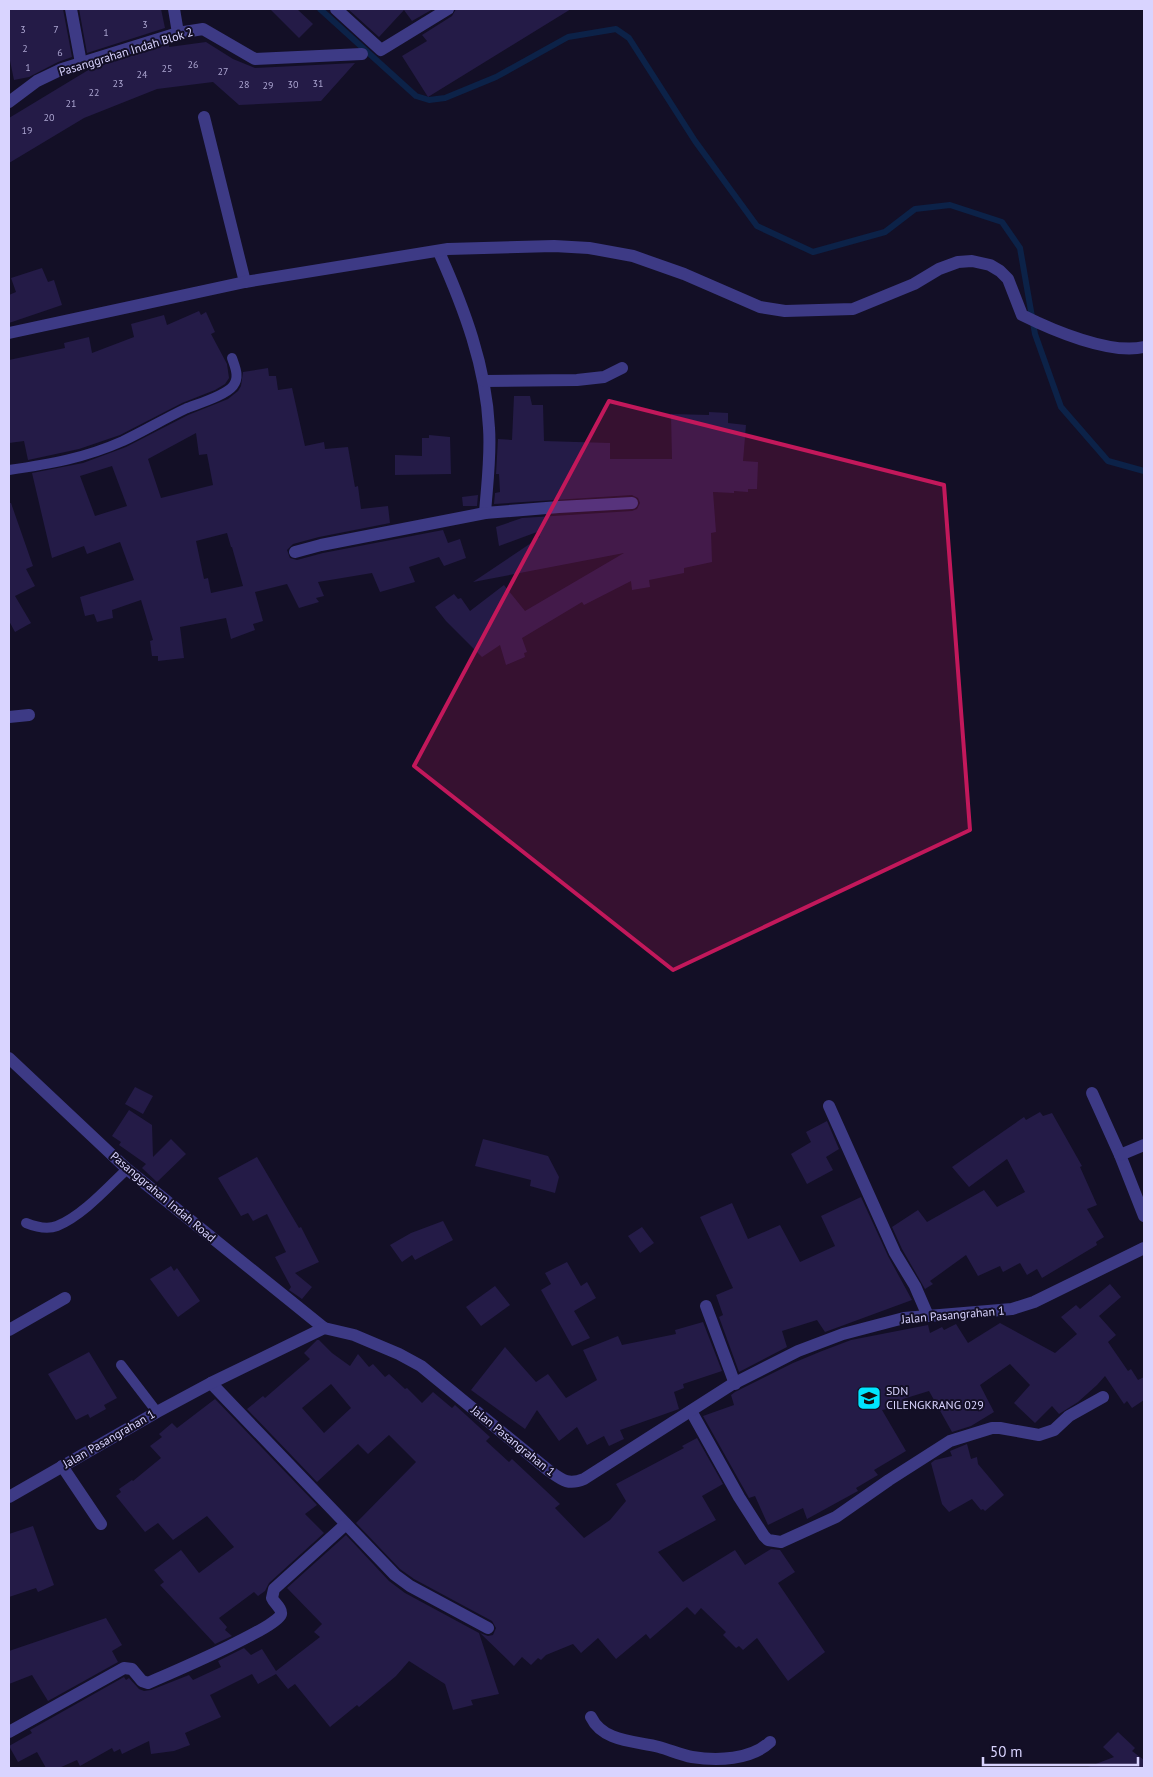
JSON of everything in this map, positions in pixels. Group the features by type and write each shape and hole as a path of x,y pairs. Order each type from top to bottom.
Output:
{"street":[{"path":"71,9 81,63"},
{"path":"174,9 178,33"},
{"path":"336,9 381,50 448,9"},
{"name":"Pasanggrahan Indah Blok 2","path":"9,100 37,81 81,63 178,33 202,29 254,59 362,54"},
{"path":"204,117 245,282"},
{"path":"9,333 245,282 439,252 448,249 554,246 589,248 642,259 684,274 760,306 802,312 853,308 914,284 939,268 958,262 972,261 990,265 1000,271 1008,279 1022,315 1041,325 1086,342 1134,349 1144,346"},
{"path":"439,252 458,295 484,381 489,430 486,513"},
{"path":"484,381 577,380 604,377 622,368"},
{"path":"295,552 321,545 486,513 632,503"},
{"path":"9,717 29,715"},
{"name":"Pasanggrahan Indah Road","path":"9,1058 127,1169 324,1328"},
{"path":"1092,1093 1120,1155 1144,1216"},
{"path":"829,1106 895,1254 915,1286 928,1316"},
{"path":"1120,1155 1144,1145"},
{"name":"Jalan Pasangrahan 1","path":"9,1497 211,1383 324,1328 354,1335 399,1354 421,1366 548,1470 570,1483 584,1479 735,1384 798,1351 843,1334 904,1318 1012,1310 1034,1302 1144,1248"},
{"path":"9,1330 65,1298"},
{"path":"706,1306 735,1384"},
{"path":"211,1383 395,1575 410,1586 488,1628"},
{"path":"691,1412 739,1497 764,1536 768,1540 781,1542 836,1517 896,1475 950,1441 992,1428 1008,1428 1039,1435 1054,1430 1069,1416 1104,1397"},
{"path":"62,1466 101,1524"},
{"path":"9,1732 124,1668 132,1669 142,1681 148,1683 262,1630 280,1616 280,1609 272,1598 274,1589 346,1524"},
{"path":"591,1717 594,1724 606,1734 628,1742 658,1747 692,1757 718,1759 735,1756 757,1751 770,1742"},
{"path":"735,1756 744,1768"}],"lane":[{"path":"9,470 60,463 91,453 123,441 185,409 232,388 237,376 232,358"},
{"path":"26,1223 39,1228 56,1227 80,1212 127,1169"},
{"path":"121,1365 157,1412"}],"highlighted area":[{"path":"609,401 944,485 970,830 673,970 414,766"}],"building":[{"path":"9,9 63,9 72,57 29,77 14,80 9,56"},
{"path":"79,9 161,9 165,28 87,53"},
{"path":"270,9 297,9 313,24 299,38"},
{"path":"348,9 433,9 412,21 404,10 379,37"},
{"path":"456,9 571,9 428,97 402,56 427,41 422,35 452,16"},
{"path":"206,42 233,59 255,68 355,63 321,101 239,105 213,82 157,89 84,118 9,163 9,118 90,69 169,44 169,47"},
{"path":"42,268 48,282 54,280 62,305 9,323 9,295 16,292 11,278"},
{"path":"199,311 201,315 206,312 215,332 211,334 227,364 229,378 225,384 182,403 120,435 79,449 28,460 24,441 9,443 9,360 65,348 64,343 89,337 92,353 134,337 131,324 164,315 167,325"},
{"path":"268,368 269,376 276,376 278,390 292,388 305,446 324,442 325,449 348,447 355,487 358,486 361,509 388,506 390,523 293,544 287,550 290,558 297,560 323,553 443,530 448,543 460,539 466,558 444,566 439,557 409,567 415,582 380,592 372,573 318,582 324,596 316,598 319,602 299,608 287,584 255,592 263,621 253,624 255,630 231,639 226,618 180,627 184,658 158,661 158,656 152,656 150,641 153,640 141,600 112,610 113,618 97,622 94,614 85,616 80,597 134,580 120,542 87,554 84,546 52,558 32,473 83,463 126,447 188,415 228,399 241,386 243,372","holes":["196,433 199,455 207,454 213,485 161,498 148,459","112,466 127,506 95,516 80,476","227,533 243,586 211,593 208,578 204,579 196,541"]},
{"path":"514,396 530,396 532,405 543,405 544,441 610,443 610,459 672,459 671,414 709,415 709,412 728,413 728,423 746,425 743,461 758,462 757,489 748,489 748,492 734,491 734,493 713,492 716,532 711,533 712,562 684,568 684,573 649,580 650,587 632,590 631,581 584,605 582,602 522,638 527,652 524,653 525,657 506,665 500,645 482,657 446,621 435,607 454,594 458,599 461,598 470,611 504,585 525,611 624,553 473,582 540,537 537,532 499,546 496,527 522,518 632,511 637,509 640,503 638,498 632,495 494,504 495,493 500,492 499,474 496,474 498,439 512,440"},
{"path":"429,435 450,437 451,474 395,475 395,455 422,456 422,438 429,438"},
{"path":"478,495 477,506 463,506 462,497"},
{"path":"9,503 11,503 33,566 26,569 35,586 15,596 31,623 15,632 9,621"},
{"path":"135,1087 153,1096 143,1114 125,1104"},
{"path":"129,1110 152,1125 153,1157 171,1139 186,1154 157,1182 142,1168 146,1164 119,1145 121,1142 112,1136"},
{"path":"1040,1112 1043,1116 1052,1113 1082,1166 1080,1167 1097,1205 1087,1209 1104,1237 1096,1242 1097,1245 1042,1278 1037,1269 1027,1275 1020,1263 1003,1272 1000,1266 978,1276 966,1255 930,1281 933,1284 925,1289 902,1249 892,1227 918,1210 927,1222 984,1190 997,1207 1025,1192 1007,1159 969,1187 952,1167 1024,1117 1026,1120"},
{"path":"827,1121 839,1149 826,1157 833,1170 807,1184 791,1154 811,1142 806,1132"},
{"path":"483,1139 548,1156 559,1177 555,1193 530,1186 531,1180 475,1166"},
{"path":"257,1157 299,1228 301,1227 319,1262 295,1273 312,1287 302,1299 289,1290 291,1287 275,1257 286,1252 267,1214 253,1221 248,1213 241,1216 218,1178"},
{"path":"861,1197 888,1256 912,1300 825,1332 817,1320 782,1331 787,1347 739,1372 719,1317 723,1315 716,1295 733,1288 700,1217 732,1203 748,1239 780,1225 800,1262 835,1246 821,1216"},
{"path":"443,1221 453,1240 415,1260 412,1255 402,1262 390,1245 411,1233"},
{"path":"642,1227 654,1243 640,1253 628,1236"},
{"path":"567,1262 581,1286 587,1282 596,1298 574,1311 590,1338 572,1346 541,1290 551,1284 545,1273"},
{"path":"171,1266 174,1271 177,1268 200,1301 178,1317 150,1279"},
{"path":"1110,1284 1121,1297 1099,1316 1116,1335 1108,1342 1128,1371 1131,1369 1138,1380 1144,1377 1144,1400 1132,1408 1127,1401 1124,1404 1105,1376 1078,1402 1059,1414 1052,1406 1035,1423 1014,1403 1030,1385 1010,1364 980,1385 994,1412 971,1426 952,1432 929,1391 903,1399 904,1406 882,1410 906,1451 874,1470 878,1475 856,1488 858,1491 807,1519 803,1508 768,1525 755,1496 749,1498 703,1416 734,1405 731,1395 735,1392 793,1363 822,1351 851,1340 928,1325 930,1333 942,1327 944,1330 956,1324 968,1343 1000,1323 1055,1353 1077,1334 1061,1317 1076,1305 1080,1309"},
{"path":"495,1286 510,1305 481,1326 466,1307"},
{"path":"703,1322 722,1371 683,1384 684,1388 674,1392 679,1409 620,1430 624,1439 609,1446 604,1436 587,1445 577,1427 559,1441 537,1410 525,1429 471,1390 505,1347 536,1382 548,1374 566,1398 597,1380 583,1350 618,1336 622,1345 676,1334 675,1330"},
{"path":"319,1340 332,1353 350,1366 358,1354 369,1367 373,1364 385,1377 389,1374 422,1403 433,1392 452,1408 455,1405 490,1437 486,1441 509,1462 512,1459 560,1504 555,1508 584,1538 610,1520 626,1501 616,1484 684,1448 682,1446 697,1438 723,1484 702,1496 716,1520 658,1552 683,1582 735,1550 745,1565 771,1549 780,1550 795,1572 778,1583 825,1652 788,1681 757,1638 743,1650 739,1646 736,1648 723,1635 726,1632 701,1608 695,1615 687,1607 650,1639 646,1634 616,1659 598,1638 581,1653 573,1644 546,1655 541,1660 538,1658 531,1665 522,1657 514,1666 480,1633 488,1636 493,1635 496,1628 492,1621 414,1579 400,1569 356,1523 416,1462 389,1435 368,1454 358,1444 317,1482 247,1409 263,1396 265,1398 310,1359 304,1353","holes":["331,1384 351,1408 324,1433 302,1408"]},
{"path":"89,1352 117,1398 104,1405 106,1409 90,1418 88,1414 76,1420 48,1374"},
{"path":"215,1399 317,1505 305,1514 324,1533 269,1583 265,1591 258,1596 254,1592 219,1618 227,1627 225,1630 232,1636 215,1644 160,1585 164,1582 154,1570 181,1550 199,1573 234,1547 207,1516 173,1540 158,1523 145,1532 116,1496 121,1492 119,1489 133,1481 161,1458 150,1446 162,1437 159,1434 172,1423 177,1428"},
{"path":"967,1444 971,1459 977,1457 978,1464 1004,1495 985,1511 981,1510 972,1499 949,1512 942,1504 931,1463 935,1460 952,1456 950,1451"},
{"path":"33,1526 54,1585 38,1592 36,1588 9,1597 9,1534"},
{"path":"346,1535 389,1581 405,1593 479,1633 499,1694 471,1700 473,1705 453,1710 445,1684 409,1661 396,1676 359,1707 357,1705 330,1727 295,1684 288,1689 276,1674 258,1684 252,1674 210,1695 221,1717 185,1733 190,1745 174,1751 151,1754 149,1741 122,1754 120,1749 114,1752 112,1748 80,1766 77,1760 59,1768 46,1768 37,1752 18,1762 9,1746 32,1733 30,1730 124,1677 126,1680 129,1678 139,1689 144,1691 189,1675 193,1680 221,1667 218,1661 244,1648 251,1655 262,1649 276,1671 320,1637 314,1632 322,1624 287,1588"},
{"path":"106,1618 122,1645 112,1651 118,1662 48,1701 32,1675 9,1684 9,1651"},
{"path":"1118,1732 1135,1748 1132,1751 1144,1760 1144,1768 1088,1768 1114,1757 1103,1747"}],"waterway":[{"path":"320,9 416,96 429,100 445,98 496,77 568,37 616,29 629,38 695,141 757,226 813,252 885,232 915,209 950,205 1002,222 1020,248 1035,334 1061,407 1108,461 1144,471"}],"place":[{"name":"SDN CILENGKRANG 029","path":"869,1398"}]}
